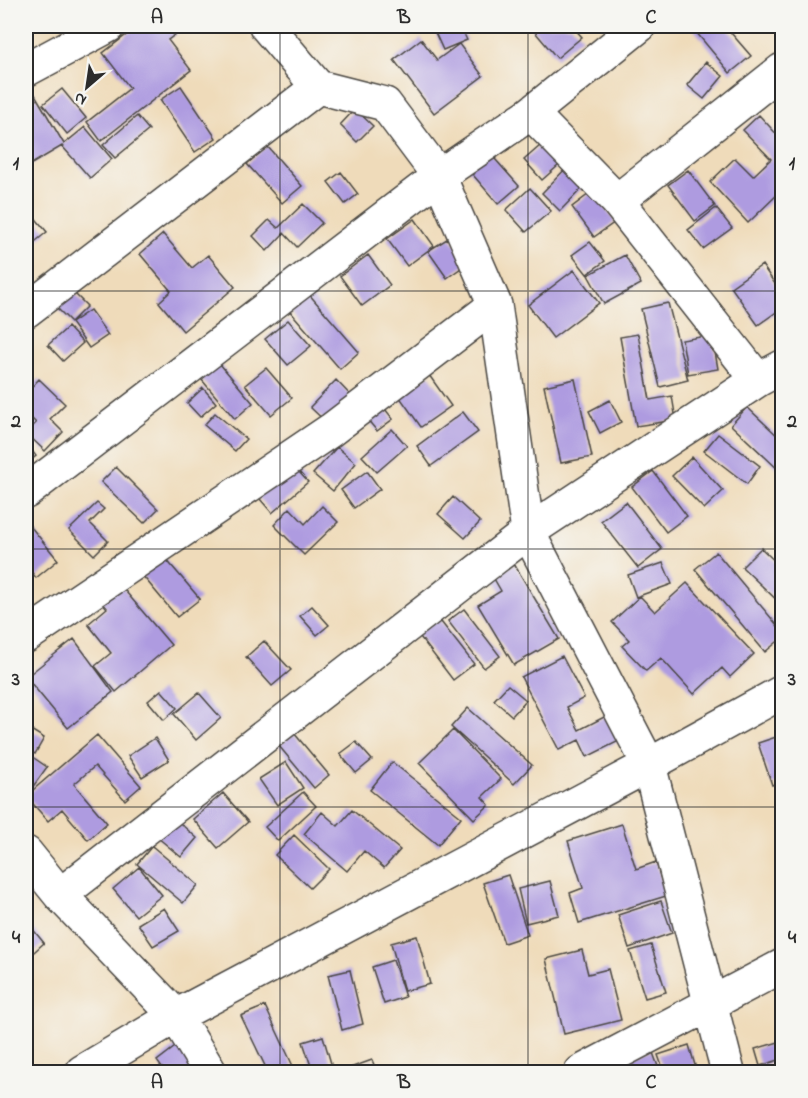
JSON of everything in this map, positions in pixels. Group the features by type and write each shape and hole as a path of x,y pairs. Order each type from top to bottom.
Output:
{"street":[{"path":"26,70 108,26"},
{"path":"266,26 318,87 385,104 440,176 495,306 528,532 649,765 728,1072"},
{"path":"26,492 440,176 531,113 639,26"},
{"path":"617,201 783,70"},
{"path":"26,311 318,87"},
{"path":"60,895 528,532 770,373 617,201 531,113"},
{"path":"26,636 331,430 495,306"},
{"path":"82,1072 176,1016 783,692"},
{"path":"29,865 176,1016 210,1072"},
{"path":"581,1072 783,966"}],"building":[{"path":"138,26 187,26 168,40 191,70 101,141 87,122 130,88 103,53"},
{"path":"460,26 467,40 443,50 433,28"},
{"path":"530,26 572,26 582,37 557,58"},
{"path":"691,26 725,26 751,56 730,73"},
{"path":"421,39 437,60 459,44 483,76 434,113 394,60"},
{"path":"706,62 723,76 704,99 687,85"},
{"path":"27,81 64,144 85,127 112,159 90,178 62,146 30,165 26,158"},
{"path":"181,86 216,138 195,152 160,100"},
{"path":"62,89 86,118 67,134 43,104"},
{"path":"355,109 373,126 357,142 340,125"},
{"path":"759,115 782,140 782,190 748,223 710,182 735,158 753,176 771,159 743,130"},
{"path":"137,116 149,130 115,158 103,145"},
{"path":"549,138 567,158 542,180 524,160"},
{"path":"267,146 302,186 282,203 247,164"},
{"path":"487,150 519,186 498,204 467,168"},
{"path":"573,161 591,179 560,211 542,193"},
{"path":"688,170 715,206 695,221 668,185"},
{"path":"341,172 358,194 345,204 328,182"},
{"path":"530,188 551,211 526,232 506,210"},
{"path":"593,191 615,222 594,237 572,207"},
{"path":"303,204 322,223 297,247 284,233 267,251 253,236 269,220 278,228"},
{"path":"26,207 47,232 31,245 26,238"},
{"path":"716,208 732,228 703,249 688,230"},
{"path":"415,219 434,246 407,266 387,239"},
{"path":"163,234 192,268 208,255 235,287 183,331 159,302 171,291 140,254"},
{"path":"450,237 468,263 447,278 428,251"},
{"path":"590,242 605,261 587,274 572,255"},
{"path":"368,255 390,285 362,306 340,276"},
{"path":"625,255 641,284 604,304 588,275"},
{"path":"762,265 782,294 782,308 758,325 731,287"},
{"path":"574,270 599,303 553,338 528,305"},
{"path":"301,285 359,352 340,369 282,302"},
{"path":"71,290 87,306 71,322 55,306"},
{"path":"668,303 688,380 660,387 641,309"},
{"path":"90,310 108,335 89,348 71,323"},
{"path":"288,320 311,346 288,365 265,339"},
{"path":"68,327 83,343 63,361 48,345"},
{"path":"638,334 650,400 672,396 676,420 636,426 620,337"},
{"path":"712,335 718,369 688,374 682,340"},
{"path":"214,357 253,403 235,419 196,373"},
{"path":"266,368 292,398 271,415 245,385"},
{"path":"429,375 451,406 421,427 399,396"},
{"path":"39,379 65,404 50,419 63,432 45,451 26,433 36,423 26,413 26,393"},
{"path":"575,379 592,457 561,463 544,386"},
{"path":"336,380 356,401 331,427 310,407"},
{"path":"203,388 216,403 200,417 187,403"},
{"path":"377,399 393,419 377,431 361,412"},
{"path":"610,400 621,422 600,433 589,411"},
{"path":"747,407 782,440 782,473 731,425"},
{"path":"463,412 478,432 431,466 417,446"},
{"path":"215,413 246,439 235,451 204,425"},
{"path":"392,429 407,446 377,472 362,456"},
{"path":"718,434 760,466 747,484 704,451"},
{"path":"26,443 36,456 26,464"},
{"path":"337,447 356,463 333,491 313,474"},
{"path":"692,457 723,491 704,509 672,476"},
{"path":"289,461 308,482 272,513 254,492"},
{"path":"116,467 158,509 144,523 101,482"},
{"path":"367,471 380,489 354,508 341,490"},
{"path":"653,471 687,516 666,532 632,487"},
{"path":"453,497 480,522 465,538 438,514"},
{"path":"626,502 662,549 638,568 601,521"},
{"path":"97,503 104,509 90,523 108,541 94,555 69,530"},
{"path":"322,506 338,522 304,555 274,525 290,508 305,524"},
{"path":"26,521 58,560 36,578 26,565"},
{"path":"761,548 782,568 782,605 742,567"},
{"path":"159,551 200,599 177,617 137,569"},
{"path":"716,552 782,631 782,638 765,652 695,569"},
{"path":"663,563 672,584 636,597 628,575"},
{"path":"514,564 559,639 514,665 478,605 501,591 493,577"},
{"path":"115,579 171,645 116,692 95,666 111,653 88,624 107,608 96,595"},
{"path":"687,583 754,654 730,677 722,668 694,694 661,658 646,671 622,646 629,640 612,622 640,596 655,612"},
{"path":"312,606 329,625 317,635 300,616"},
{"path":"464,609 500,656 484,668 448,621"},
{"path":"438,618 474,664 453,680 417,633"},
{"path":"74,639 113,692 68,728 26,677"},
{"path":"264,641 291,670 272,686 246,657"},
{"path":"562,656 584,698 567,707 579,730 608,715 621,740 587,757 579,740 559,750 521,677"},
{"path":"508,685 526,700 512,716 494,700"},
{"path":"161,690 177,708 164,720 148,701"},
{"path":"199,693 221,718 196,740 174,714"},
{"path":"468,708 532,765 514,784 451,727"},
{"path":"26,727 44,738 35,754 26,749"},
{"path":"453,730 501,779 482,797 489,805 474,819 419,763"},
{"path":"294,733 329,775 314,788 279,746"},
{"path":"97,735 141,786 125,800 95,766 74,784 107,823 88,840 62,809 48,821 26,796"},
{"path":"782,735 782,782 772,785 758,743"},
{"path":"155,738 169,760 142,777 128,756"},
{"path":"356,742 372,760 356,773 340,754"},
{"path":"31,756 47,767 32,788 26,783 26,764"},
{"path":"286,762 303,788 277,805 259,779"},
{"path":"392,762 461,817 438,845 370,790"},
{"path":"303,792 316,806 278,841 265,827"},
{"path":"223,793 248,822 218,848 193,819"},
{"path":"352,810 400,850 384,868 364,851 347,871 304,834 322,812 338,826"},
{"path":"174,818 197,838 181,857 157,837"},
{"path":"622,824 636,869 656,862 666,896 579,923 570,893 583,888 568,841"},
{"path":"294,835 329,869 310,888 275,855"},
{"path":"152,846 198,885 183,903 137,864"},
{"path":"139,867 162,895 136,916 113,889"},
{"path":"508,875 528,935 504,943 483,883"},
{"path":"550,881 559,915 526,923 518,889"},
{"path":"661,901 672,933 629,948 618,915"},
{"path":"164,908 179,931 153,946 138,924"},
{"path":"26,921 44,943 26,959"},
{"path":"417,936 430,984 404,991 391,943"},
{"path":"651,945 666,992 645,998 630,951"},
{"path":"582,950 588,974 608,969 621,1020 564,1034 546,959"},
{"path":"393,960 405,997 384,1004 372,967"},
{"path":"350,970 363,1024 342,1030 328,975"},
{"path":"265,1006 293,1066 279,1072 268,1072 241,1016"},
{"path":"323,1036 332,1067 313,1072 303,1042"},
{"path":"782,1041 782,1059 760,1066 755,1049"},
{"path":"179,1044 200,1072 165,1072 157,1061"},
{"path":"689,1045 697,1072 664,1072 658,1055"},
{"path":"652,1050 660,1072 631,1072 626,1059"},
{"path":"372,1060 377,1072 339,1072"}]}
